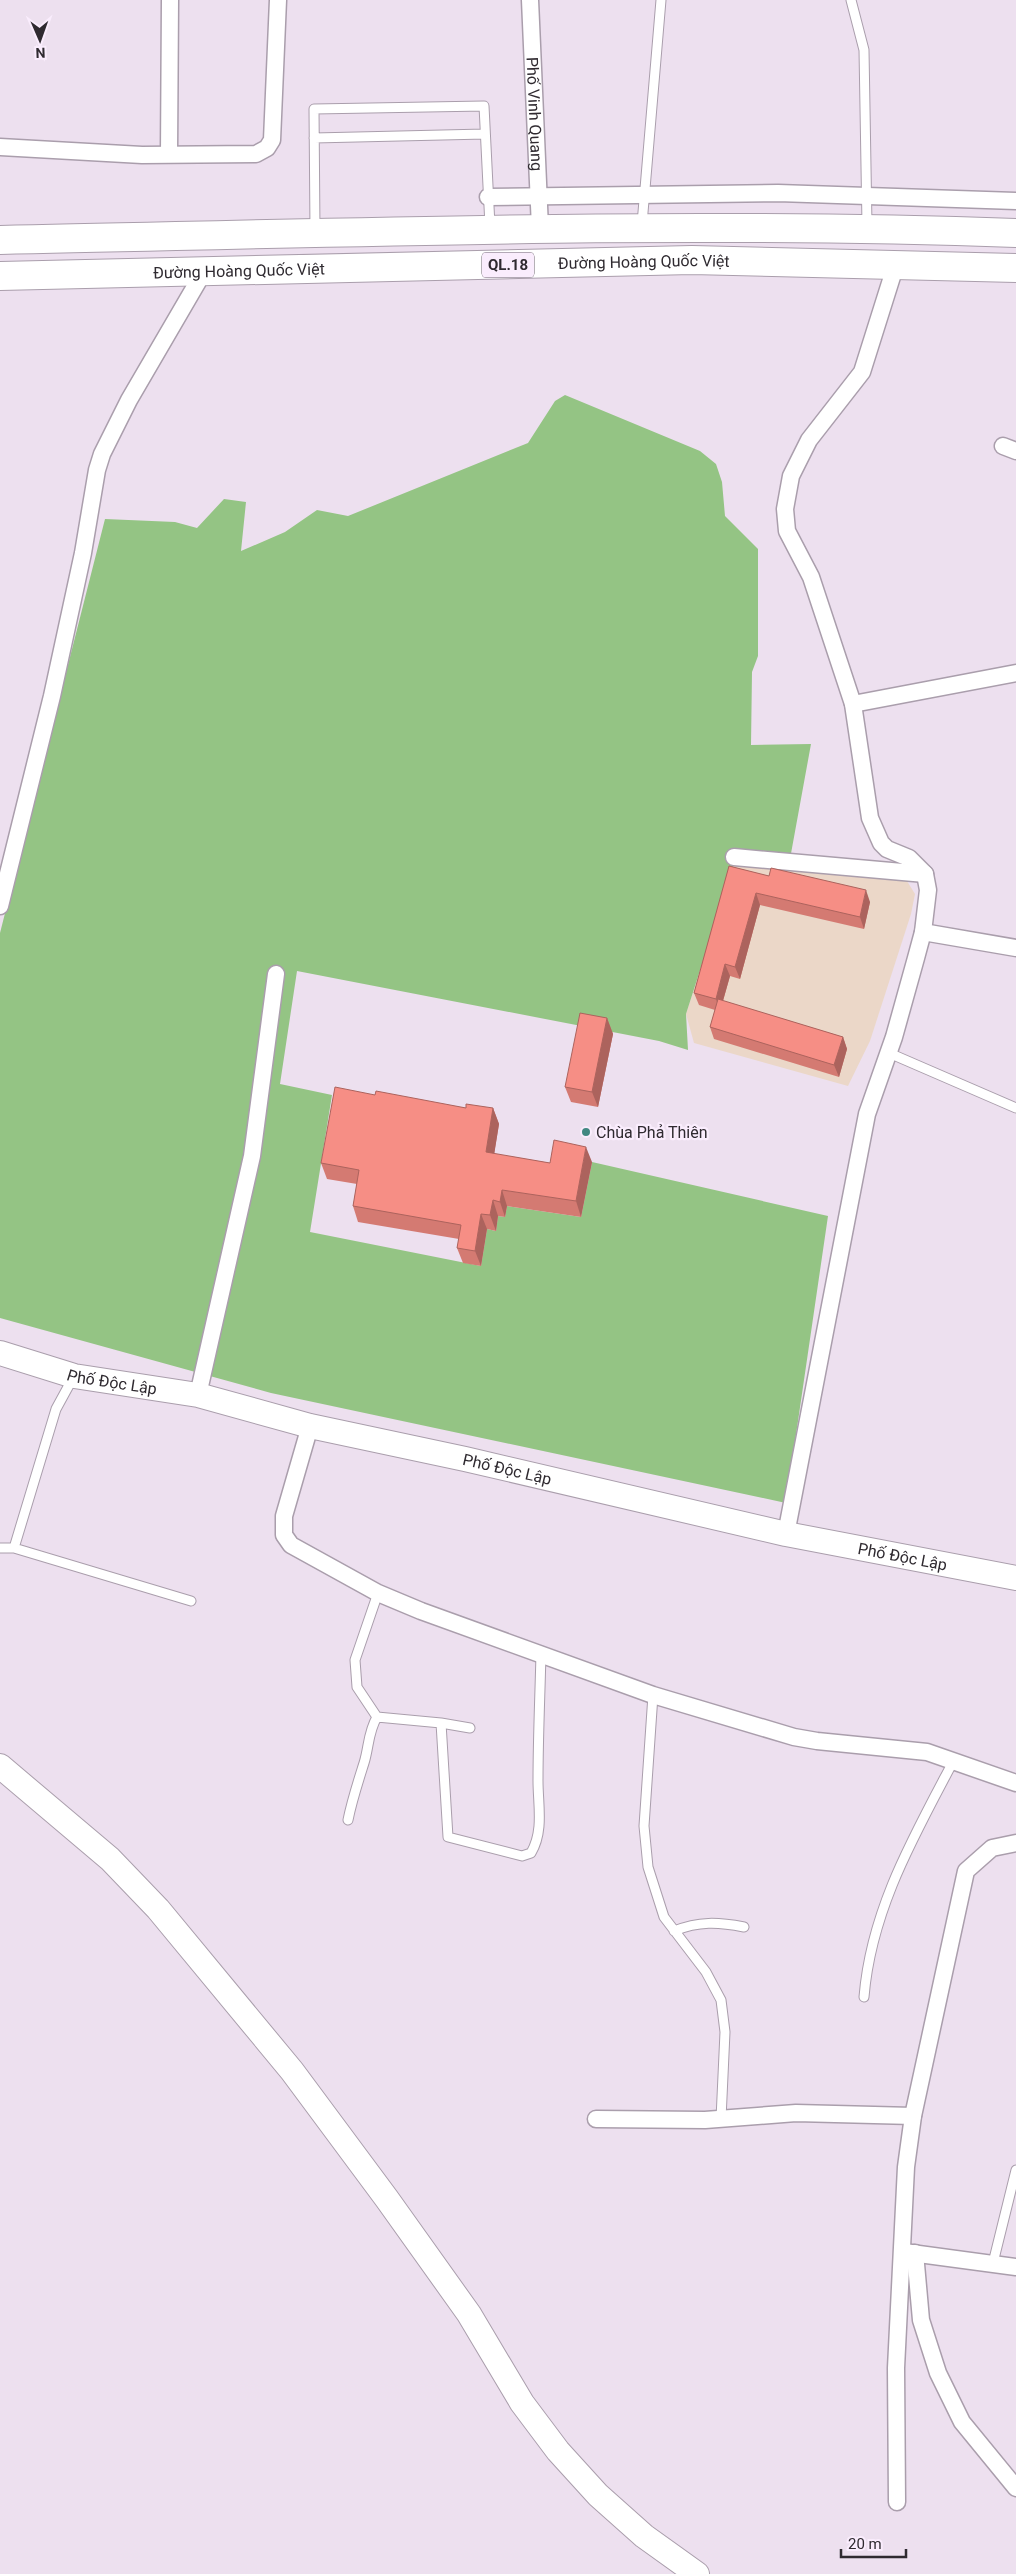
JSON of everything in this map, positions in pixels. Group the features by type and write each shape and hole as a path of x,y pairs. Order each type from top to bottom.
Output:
{"highway":[{"name":"Đường Hoàng Quốc Việt","path":"0,240 641,227 1014,230"},
{"name":"Đường Hoàng Quốc Việt","path":"0,276 203,273 692,260 1016,268"}],"street":[{"path":"169,154 170,0"},
{"path":"0,147 142,155 256,154 267,148 272,140 278,0"},
{"name":"Phố Vinh Quang","path":"530,0 540,228"},
{"path":"488,197 778,193 1016,201"},
{"path":"786,1534 868,1114 889,1053 923,932 928,890 925,874 909,858 887,849 881,843 870,818 854,704 811,577 787,532 785,509 791,476 809,440 862,372 896,264"},
{"path":"0,906 52,696 83,553 97,470 102,454 129,400 203,273"},
{"path":"854,704 1016,673"},
{"path":"734,857 925,874"},
{"path":"923,932 1016,948"},
{"path":"198,1395 252,1156 276,974"},
{"name":"Phố Độc Lập","path":"0,1353 74,1376 198,1395 310,1426 465,1459 786,1534 1016,1578"},
{"path":"310,1426 284,1516 284,1535 291,1545 378,1594 653,1695 794,1737 817,1742 927,1752 954,1760 1016,1784"},
{"path":"0,1766 110,1859 158,1909 292,2071 375,2183 468,2314 522,2403 558,2451 598,2495 644,2536 696,2574"},
{"path":"897,2502 896,2368 908,2252 906,2167 913,2116 966,1870 992,1848 1016,1843"},
{"path":"596,2119 720,2119 796,2113 913,2116"},
{"path":"908,2252 1016,2266"},
{"path":"908,2252 921,2320 938,2373 962,2422 1016,2488"}],"lane":[{"path":"641,227 661,0"},
{"path":"851,0 864,50 866,228"},
{"path":"315,233 314,109 484,106 490,229"},
{"path":"314,138 485,134"},
{"path":"889,1053 1016,1108"},
{"path":"14,1548 56,1409 74,1376"},
{"path":"0,1548 14,1548 191,1601"},
{"path":"376,1717 357,1687 355,1660 378,1594"},
{"path":"441,1723 448,1837 522,1856 531,1853 536,1844 539,1826 538,1782 542,1653"},
{"path":"653,1695 644,1826 648,1867 664,1917 706,1972 721,2000 725,2032 720,2119"},
{"path":"376,1717 441,1723 470,1728"},
{"path":"348,1820 354,1790 365,1761 370,1728 376,1717"},
{"path":"864,1997 866,1974 881,1909 903,1857 954,1760"},
{"path":"674,1931 691,1924 707,1922 744,1928"},
{"path":"993,2263 1016,2170"}],"shaded area":[{"path":"749,852 907,881 915,894 911,914 870,1041 848,1086 694,1043 686,1014 735,861"}],"green space":[{"path":"565,395 700,451 716,464 722,482 725,516 758,549 758,656 752,672 751,745 811,744 790,859 735,861 686,1014 688,1050 659,1041 297,971 280,1084 332,1095 310,1232 481,1266 487,1229 496,1231 498,1216 505,1217 507,1206 581,1217 592,1162 828,1216 786,1503 271,1393 0,1318 0,933 105,519 175,522 197,528 224,499 246,502 241,551 285,532 317,510 348,516 528,443 555,401"}],"building":[{"path":"729,866 769,876 771,868 866,890 860,917 756,893 735,967 725,964 716,999 694,993"},
{"path":"718,999 843,1037 834,1065 710,1027"},
{"path":"580,1013 607,1018 592,1092 565,1087"},
{"path":"335,1087 375,1095 376,1091 466,1108 466,1104 493,1108 486,1152 550,1163 554,1140 586,1147 576,1201 502,1190 500,1202 493,1200 490,1215 481,1214 475,1251 457,1248 461,1225 353,1206 359,1170 321,1163"}],"place":[{"name":"Chùa Phả Thiên","path":"586,1132"}]}
